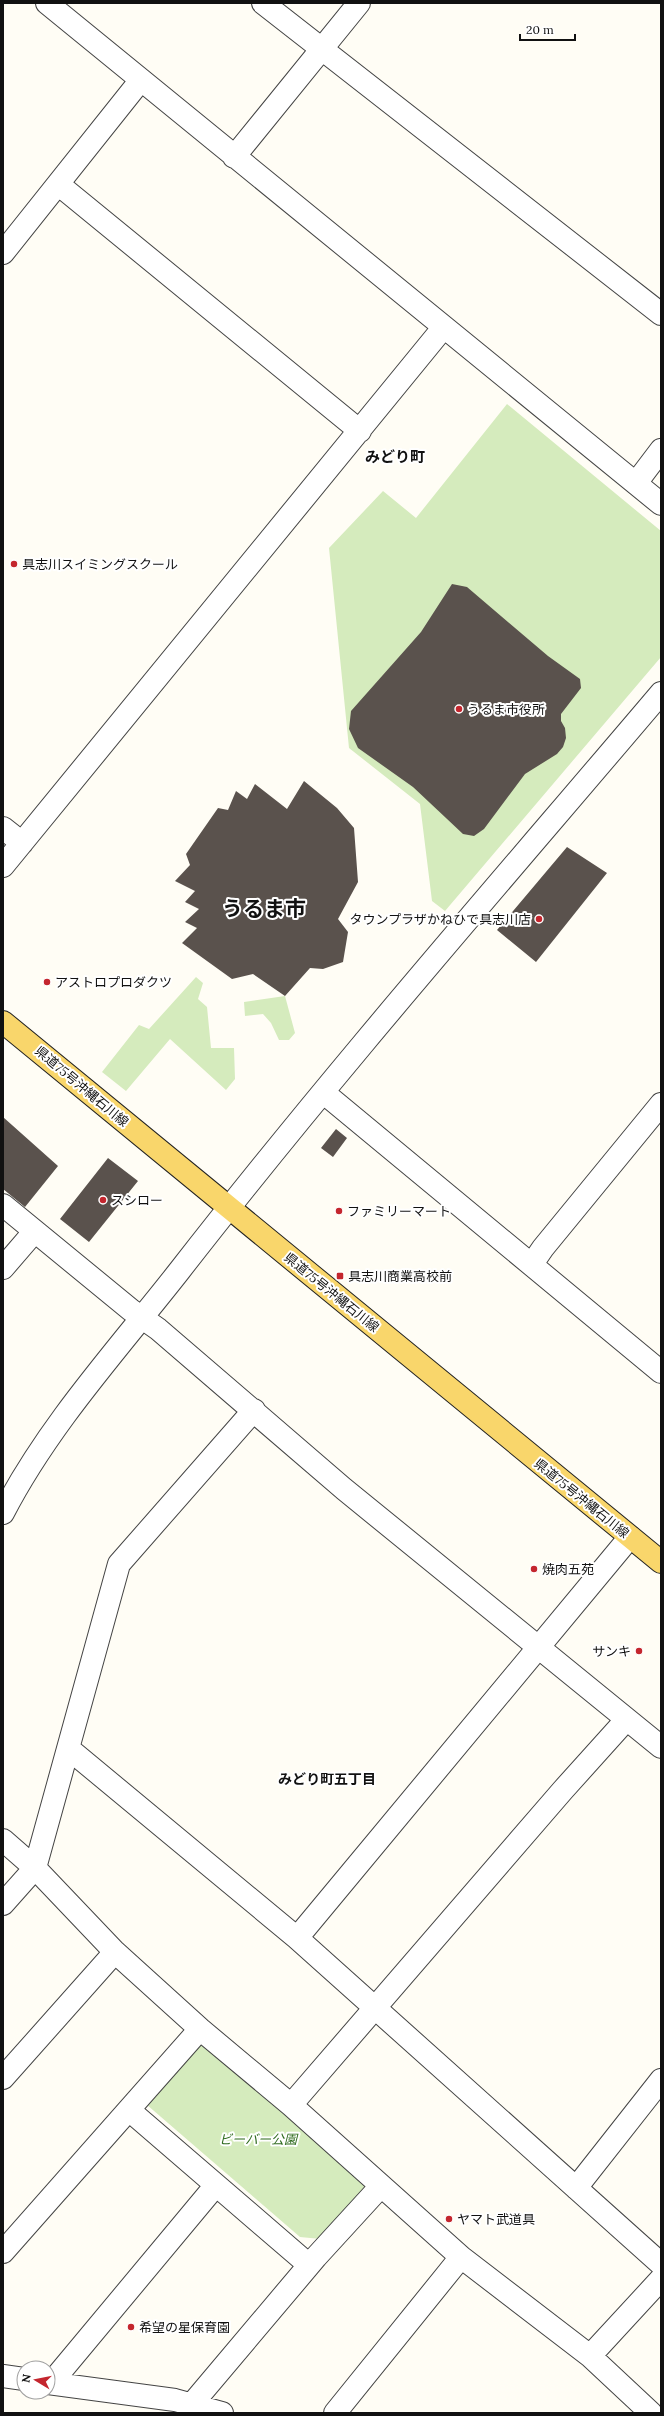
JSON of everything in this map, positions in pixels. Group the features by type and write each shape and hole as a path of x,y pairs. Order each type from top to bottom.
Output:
{"main road":[{"name":"県道75号沖縄石川線","path":"3,1022 661,1562"}],"street":[{"path":"47,3 140,81 661,504"},
{"path":"263,3 661,314"},
{"path":"234,157 359,3"},
{"path":"3,253 140,81"},
{"path":"58,184 360,431"},
{"path":"3,866 443,328"},
{"path":"636,483 661,450"},
{"path":"3,1512 38,1452 229,1208 661,693"},
{"path":"3,828 22,843"},
{"path":"324,1093 661,1372"},
{"path":"532,1264 543,1248 661,1104"},
{"path":"3,1205 34,1232 142,1319 158,1329 344,1489 538,1649 661,1747"},
{"path":"3,1268 34,1232"},
{"path":"3,1904 35,1868 119,1564 254,1410"},
{"path":"297,1938 630,1537"},
{"path":"291,2105 373,2008 626,1720"},
{"path":"69,1748 297,1938 373,2008 661,2264"},
{"path":"3,1840 35,1868 115,1952 200,2029 291,2105 461,2257 590,2356 651,2413"},
{"path":"3,2078 115,1952"},
{"path":"3,2252 200,2029"},
{"path":"576,2188 661,2080"},
{"path":"129,2110 309,2265"},
{"path":"56,2375 216,2185"},
{"path":"190,2408 309,2265 381,2186"},
{"path":"335,2413 461,2257"},
{"path":"590,2356 661,2279"},
{"path":"3,2376 16,2378"},
{"path":"56,2384 222,2413"}],"green space":[{"path":"507,404 661,531 661,657 445,911 432,901 420,804 349,748 329,548 383,491 416,518"},
{"path":"196,977 203,983 198,999 207,1007 211,1048 234,1048 235,1079 226,1090 170,1039 126,1091 102,1072 139,1025 149,1029"},
{"path":"285,996 295,1033 289,1040 279,1040 271,1023 263,1014 245,1016 244,1002"},
{"name":"ビーバー公園","path":"200,2029 374,2180 321,2239 300,2237 139,2098"}],"building":[{"name":"うるま市役所","path":"452,584 467,587 548,656 580,679 581,688 561,714 561,721 565,728 566,738 563,747 557,754 525,774 484,829 474,836 463,834 413,787 358,748 349,729 351,711 421,632"},
{"path":"304,781 337,808 354,828 358,882 338,919 348,932 343,962 323,969 310,968 285,996 253,974 232,979 182,943 197,928 185,922 199,909 185,902 195,891 175,881 190,865 186,854 218,808 228,810 236,791 247,799 255,784 287,809"},
{"path":"567,847 607,873 536,962 497,930"},
{"path":"3,1117 58,1166 25,1207 3,1189"},
{"path":"336,1129 347,1138 333,1157 321,1148"},
{"path":"108,1158 138,1181 89,1242 60,1219"}],"place":[{"name":"具志川スイミングスクール","path":"14,564"},
{"name":"うるま市役所","path":"459,709"},
{"name":"タウンプラザかねひで具志川店","path":"539,919"},
{"name":"アストロプロダクツ","path":"47,982"},
{"name":"スシロー","path":"103,1200"},
{"name":"ファミリーマート","path":"339,1211"},
{"name":"具志川商業高校前","path":"340,1276"},
{"name":"焼肉五苑","path":"534,1569"},
{"name":"サンキ","path":"639,1651"},
{"name":"ヤマト武道具","path":"449,2219"},
{"name":"希望の星保育園","path":"131,2327"}],"district":[{"name":"みどり町","path":"395,457"},
{"name":"うるま市","path":"264,909"},
{"name":"みどり町五丁目","path":"327,1779"}]}
